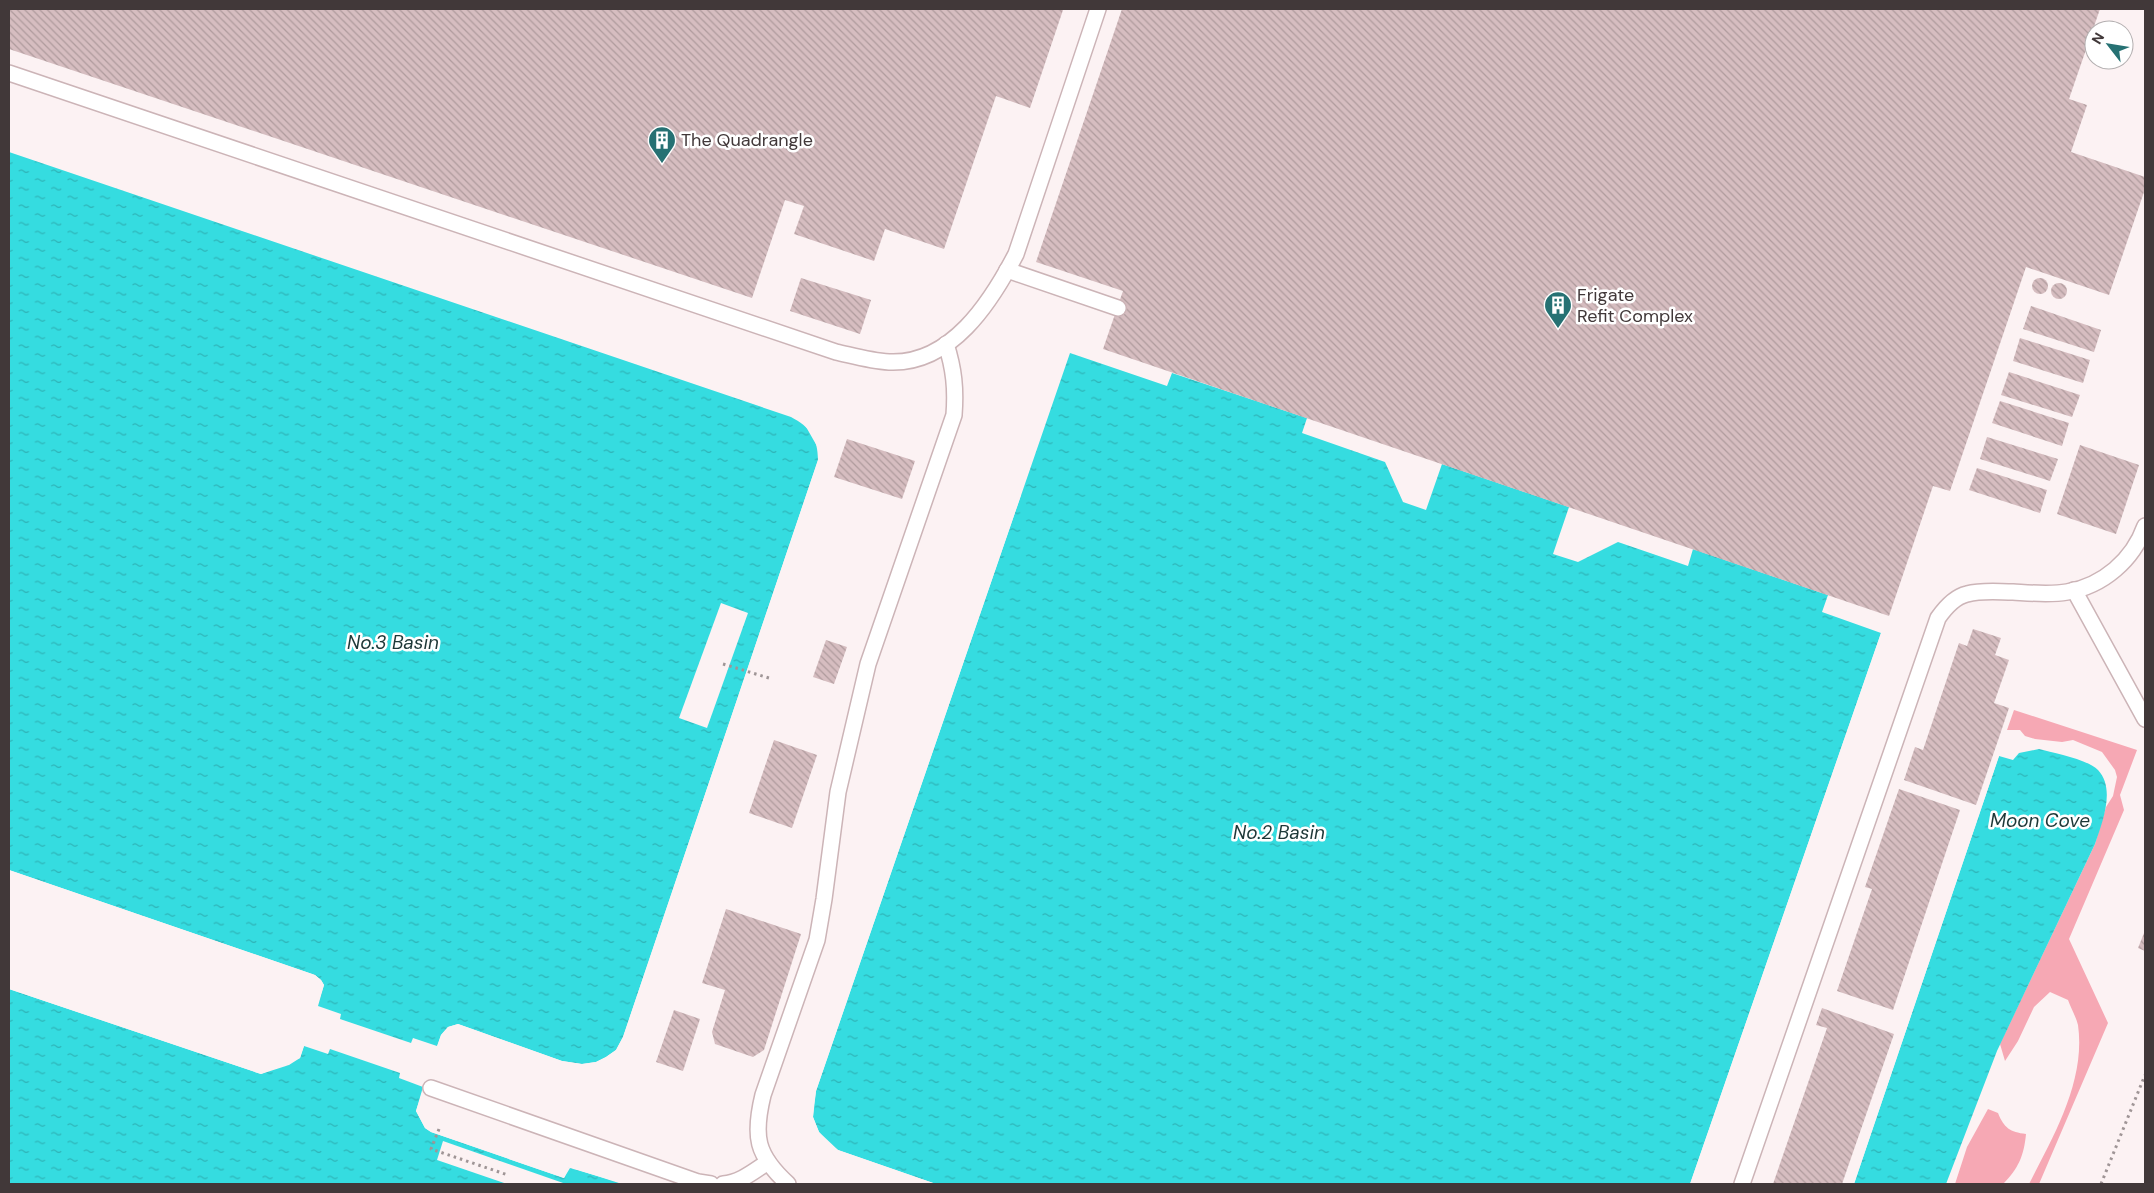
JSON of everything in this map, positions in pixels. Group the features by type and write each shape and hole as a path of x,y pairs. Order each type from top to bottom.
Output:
{"lane":[{"path":"9,73 836,352 866,360 891,362 925,357 946,344 963,330 987,302 1007,270 1016,254 1098,9"},
{"path":"1007,270 1118,308"},
{"path":"788,1184 777,1174 761,1149 757,1133 758,1118 763,1096 817,940 838,792 868,664 954,415 956,392 954,368 946,344"},
{"path":"1742,1184 1938,618 1946,607 1966,594 1984,592 2067,592 2091,585 2112,574 2130,556 2145,526"},
{"path":"2074,590 2145,718"},
{"path":"431,1088 698,1182 711,1184"},
{"path":"723,1184 731,1184 768,1162"}],"path":[{"path":"723,664 769,678"},
{"path":"2101,1184 2145,1075"},
{"path":"438,1129 432,1149 508,1175"}],"shaded area":[{"path":"2014,710 2137,750 2120,795 2124,810 2069,939 2108,1023 2039,1184 2029,1184 2066,1108 2077,1067 2078,1025 2068,1000 2050,992 2034,1007 2018,1041 2005,1061 2000,1044 2095,844 2106,807 2113,796 2117,777 2115,770 2102,752 2073,740 2062,742 2035,739 2025,736 2020,730 2007,730"},
{"path":"1988,1109 1998,1113 2008,1128 2026,1134 2024,1149 2019,1162 2013,1173 2003,1184 1955,1184 1967,1147"}],"water":[{"name":"No.3 Basin","path":"9,152 791,417 812,434 818,452 818,460 623,1037 616,1050 596,1062 582,1064 562,1061 458,1024 448,1027 441,1035 416,1111 425,1128 431,1132 564,1178 569,1167 622,1184 9,1184 9,989 261,1074 300,1058 324,985 315,975 9,870"},
{"name":"No.2 Basin","path":"1070,353 1167,386 1172,373 1307,418 1302,433 1385,462 1403,502 1426,510 1442,464 1569,507 1553,554 1578,562 1618,542 1688,566 1693,549 1828,595 1822,612 1881,633 1690,1184 936,1184 838,1150 827,1142 819,1132 813,1117 816,1091"},
{"name":"Moon Cove","path":"2039,749 2070,757 2093,766 2103,778 2107,796 2106,806 2095,844 1997,1051 1946,1184 1854,1184 1999,756 2013,760 2019,753"}],"pier":[{"path":"805,425 809,426 821,447 821,461 625,1038 618,1051 597,1064 582,1067 562,1063 458,1027 449,1029 443,1036 419,1106 422,1118 432,1130 563,1175 570,1165 625,1184 570,1168 564,1178 431,1132 425,1128 416,1111 423,1087 399,1078 400,1073 330,1049 328,1054 304,1046 300,1058 289,1065 261,1074 9,989 9,986 261,1071 288,1062 298,1056 321,986 314,978 9,873 9,870 315,975 324,985 318,1006 341,1014 340,1019 411,1043 413,1038 437,1046 441,1035 448,1027 458,1024 562,1061 582,1064 596,1062 616,1050 623,1037 818,460 818,448"},
{"path":"1018,495 1021,495 816,1091 814,1105 813,1117 819,1132 838,1150 936,1184 928,1184 836,1152 816,1134 810,1118 811,1104 813,1090"},
{"path":"721,603 748,613 707,728 679,718"},
{"path":"1881,633 1883,635 1692,1184 1690,1184"},
{"path":"1997,754 1999,756 1854,1184 1852,1184"},
{"path":"443,1141 566,1184 507,1184 437,1160"}],"building":[{"name":"The Quadrangle","path":"9,9 1063,10 1030,108 996,96 944,249 885,229 874,261 794,234 804,206 785,200 752,298 9,49"},
{"name":"Frigate Refit Complex","path":"1122,9 2100,9 2096,20 2084,20 2084,55 2069,99 2087,105 2071,152 2145,177 2145,189 2109,295 2026,267 1950,491 1933,486 1889,616 1103,349 1123,291 1036,262"},
{"path":"801,278 871,300 860,334 790,311"},
{"path":"2040,278 2048,286 2040,294 2032,286"},
{"path":"2059,283 2067,291 2059,299 2051,291"},
{"path":"2031,306 2101,330 2094,352 2023,329"},
{"path":"2020,338 2090,360 2083,383 2013,361"},
{"path":"2009,372 2080,395 2072,417 2001,395"},
{"path":"2000,401 2069,423 2062,446 1992,423"},
{"path":"1987,437 2058,459 2050,481 1980,459"},
{"path":"847,439 915,461 902,499 834,477"},
{"path":"2080,445 2139,465 2116,534 2057,514"},
{"path":"1977,468 2047,490 2040,513 1969,490"},
{"path":"1973,629 2001,638 1995,655 2009,660 1994,703 2009,708 1976,805 1904,780 1915,747 1923,750 1959,643 1967,646"},
{"path":"826,640 847,647 834,684 813,677"},
{"path":"774,740 817,755 792,828 749,813"},
{"path":"1899,789 1960,810 1893,1010 1837,991 1872,889 1865,887"},
{"path":"726,909 801,934 764,1050 753,1057 715,1044 712,1032 725,990 702,983"},
{"path":"2145,934 2145,951 2138,948"},
{"path":"1822,1008 1894,1034 1842,1184 1773,1184 1827,1028 1816,1025"},
{"path":"674,1010 700,1019 683,1071 656,1062"}],"place":[{"name":"The Quadrangle","path":"662,164"},
{"name":"Frigate Refit Complex","path":"1558,329"}]}
